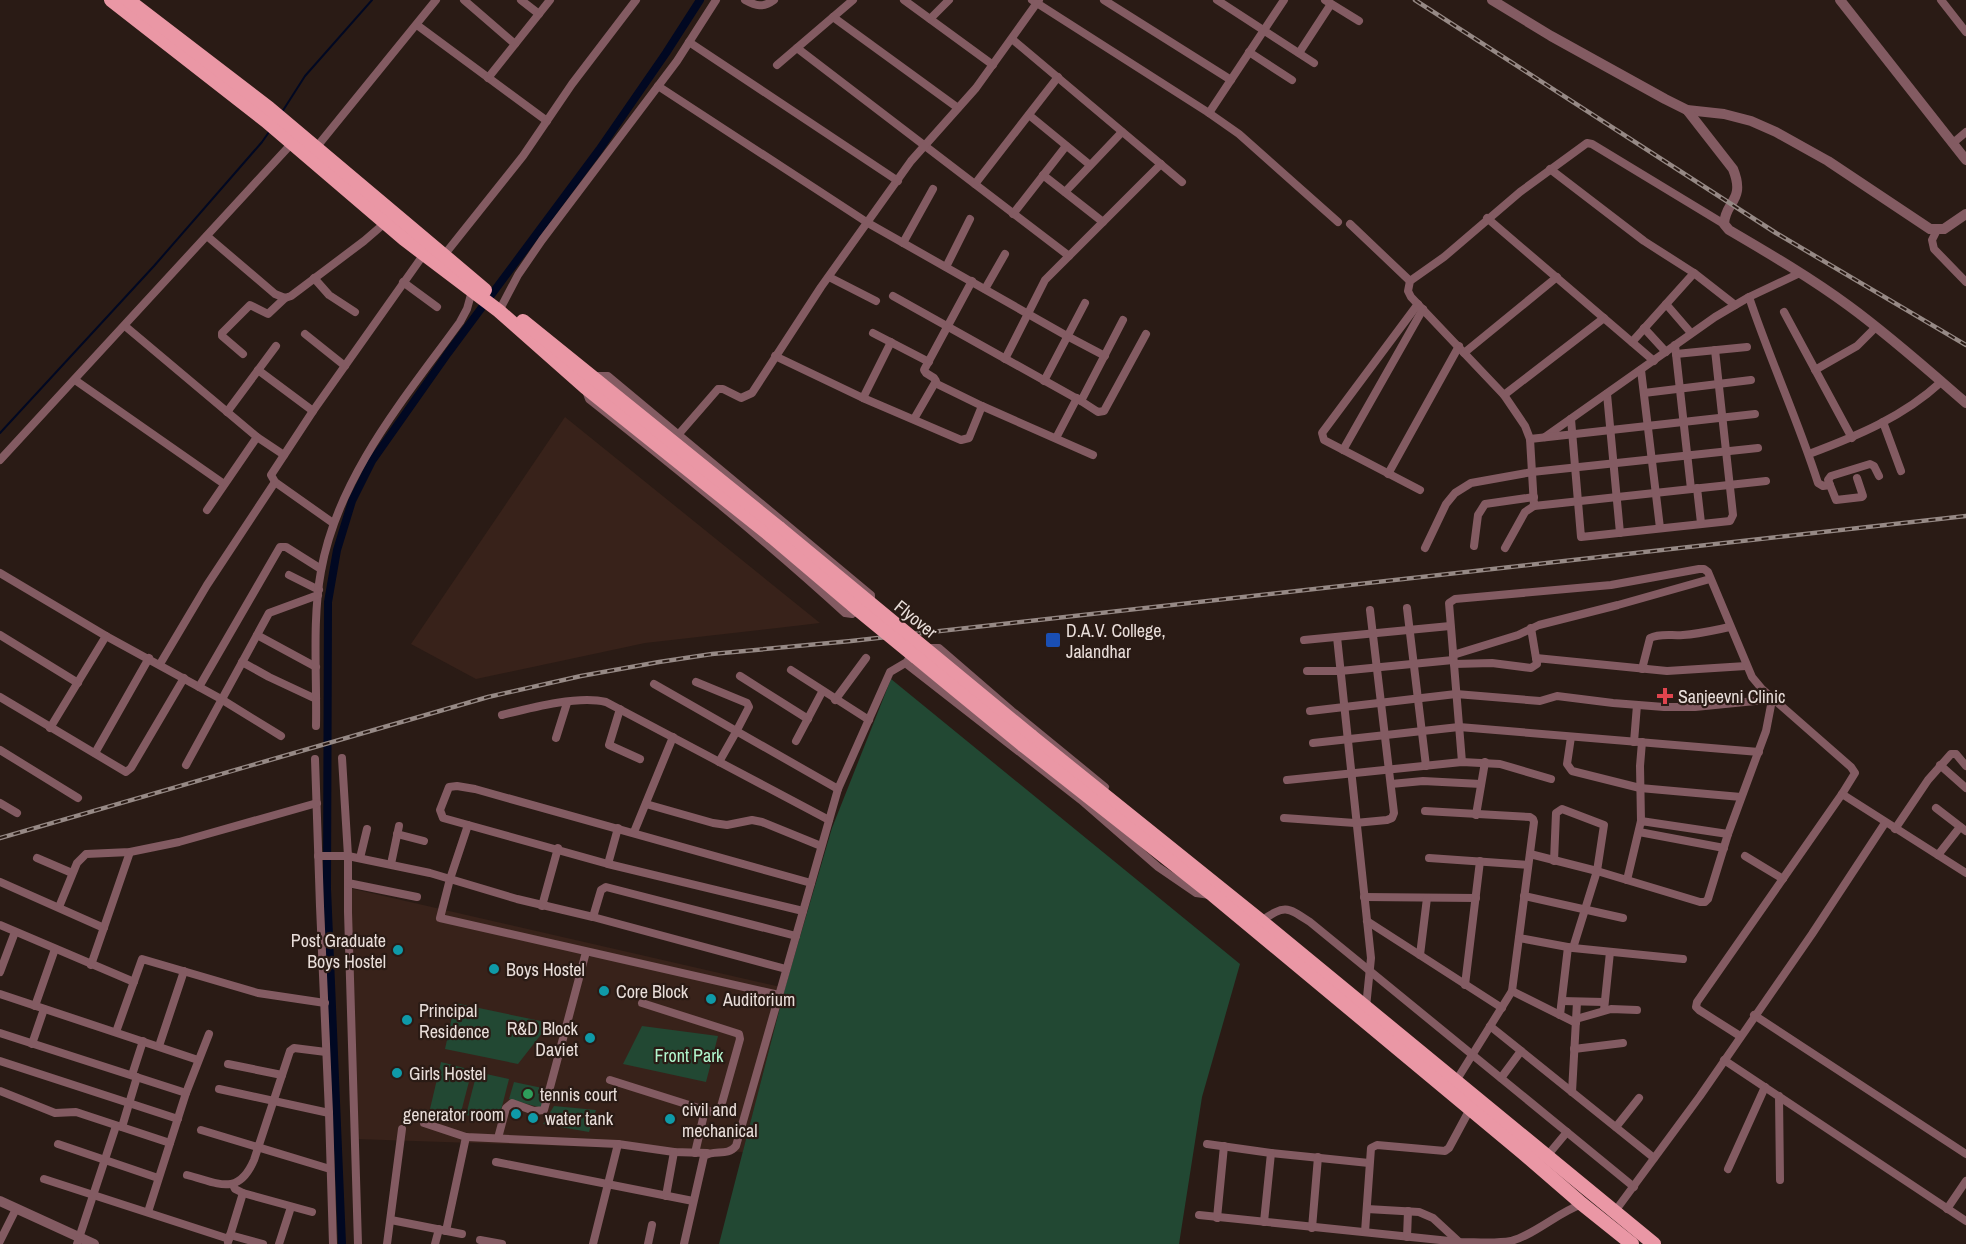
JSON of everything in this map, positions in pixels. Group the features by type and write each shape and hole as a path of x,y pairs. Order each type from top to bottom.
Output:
{"main road":[{"path":"111,0 269,116"},
{"path":"128,0 440,260"},
{"path":"313,152 386,222 424,254 440,260"},
{"name":"Flyover","path":"440,260 775,532 857,609 1027,740 1216,891"},
{"path":"1216,891 1261,921 1654,1244"},
{"path":"1216,891 1603,1222 1632,1244"}],"street":[{"path":"313,152 436,0"},
{"path":"464,0 515,44"},
{"path":"521,0 539,14"},
{"path":"488,78 550,0"},
{"path":"440,260 501,184 572,84 636,0"},
{"path":"499,307 542,240 658,86 716,0"},
{"path":"745,0 756,6 765,6 774,0"},
{"path":"777,65 853,0"},
{"path":"904,0 993,65"},
{"path":"930,19 949,0"},
{"path":"1104,0 1231,80"},
{"path":"1217,0 1314,63"},
{"path":"1209,113 1284,0"},
{"path":"1492,0 1551,36 1688,110 1724,114 1751,121 1776,132 1828,161 1922,224 1937,230 1944,229 1966,214"},
{"path":"1840,0 1966,160"},
{"path":"1941,0 1966,31"},
{"path":"678,435 718,389 723,389 741,398 752,393 828,277 898,180 993,65 1036,1 1209,113 1245,139 1338,222"},
{"path":"1299,53 1328,2 1359,21"},
{"path":"833,17 958,108"},
{"path":"417,25 547,121"},
{"path":"1012,39 1182,182"},
{"path":"689,42 898,180"},
{"path":"797,48 1069,256"},
{"path":"1249,52 1292,80"},
{"path":"975,184 1058,77"},
{"path":"658,86 868,223 1105,356"},
{"path":"1688,110 1736,177 1738,184 1736,197 1725,217 1724,225"},
{"path":"1029,115 1090,165"},
{"path":"1065,192 1122,132"},
{"path":"1953,143 1966,132"},
{"path":"0,460 296,138"},
{"path":"1505,548 1525,512 1534,501 1530,439 1525,426 1504,395 1407,291 1410,280 1444,257 1487,219 1587,142 1800,273 1876,327 1966,403"},
{"path":"1013,214 1066,146"},
{"path":"1005,359 1045,280 1161,164"},
{"path":"1550,169 1644,241 1694,273 1735,305"},
{"path":"1043,175 1103,222"},
{"path":"903,243 933,189"},
{"path":"946,267 970,219"},
{"path":"1487,219 1654,361"},
{"path":"243,354 222,336 222,333 250,304 268,314 285,298 364,241 386,222"},
{"path":"1350,224 1410,280"},
{"path":"1937,230 1932,240 1934,249 1966,282"},
{"path":"207,236 275,294 285,298"},
{"path":"333,523 274,482 271,476 424,254"},
{"path":"985,289 1005,254"},
{"path":"1632,342 1694,273"},
{"path":"1701,523 1688,455 1676,350 1691,333 1735,305 1800,273"},
{"path":"828,277 876,301"},
{"path":"1388,474 1461,349 1557,277"},
{"path":"314,278 330,295 355,312"},
{"path":"914,419 934,383 934,378 924,372 972,281"},
{"path":"403,282 437,307"},
{"path":"316,726 318,592 321,569 333,523 358,468 460,322 478,292"},
{"path":"893,296 1098,412 1104,411 1146,334"},
{"path":"1749,297 1818,483 1823,486 1830,485"},
{"path":"1044,381 1085,303"},
{"path":"1666,304 1691,333"},
{"path":"1420,490 1324,440 1322,433 1421,307"},
{"path":"1343,450 1421,307"},
{"path":"1784,312 1852,438"},
{"path":"1504,395 1604,318"},
{"path":"1056,438 1105,356 1123,320"},
{"path":"125,326 257,437 284,455"},
{"path":"1815,370 1857,346 1876,327"},
{"path":"1644,328 1666,352"},
{"path":"873,333 929,362"},
{"path":"305,334 345,366"},
{"path":"863,398 891,342"},
{"path":"228,412 276,346"},
{"path":"1545,437 1666,352 1747,347"},
{"path":"1571,419 1581,537 1730,521 1733,518 1715,350"},
{"path":"776,356 863,398 961,440 969,438 982,406"},
{"path":"258,370 314,411"},
{"path":"1641,370 1660,528"},
{"path":"608,376 678,435 871,595 871,599 852,614 844,613 809,580 589,399 588,382 608,376"},
{"path":"75,380 225,484"},
{"path":"1644,393 1751,380"},
{"path":"1809,454 1852,438 1883,422 1919,401 1941,382"},
{"path":"934,383 1093,455"},
{"path":"1607,394 1620,533"},
{"path":"1530,439 1755,414"},
{"path":"1883,422 1901,471"},
{"path":"207,510 257,437"},
{"path":"1425,548 1446,504 1462,487 1471,483 1532,472 1758,448"},
{"path":"1857,478 1863,496 1836,500 1828,480 1831,476 1870,464 1874,466 1879,476"},
{"path":"1474,546 1478,515 1485,504 1577,501 1766,481"},
{"path":"160,664 207,585 274,482"},
{"path":"199,687 280,547 286,547 321,569"},
{"path":"1462,762 1449,603 1455,599 1611,585 1704,569 1752,677 1762,689 1854,770 1854,777 1697,1002 1696,1007 1699,1010 1740,1036"},
{"path":"0,573 106,636 221,699 281,736"},
{"path":"289,574 318,592"},
{"path":"1453,660 1518,636 1531,628 1710,579"},
{"path":"186,765 269,613 318,592"},
{"path":"1407,608 1426,766"},
{"path":"1284,818 1355,823 1392,818 1394,813 1391,784 1370,610"},
{"path":"1304,640 1450,626"},
{"path":"1642,669 1648,642 1655,635 1684,635 1730,627"},
{"path":"1307,671 1340,671 1453,660 1531,668 1537,664 1531,628"},
{"path":"0,635 78,683"},
{"path":"257,635 316,667"},
{"path":"50,728 106,636"},
{"path":"1337,638 1371,958 1366,1006"},
{"path":"424,1123 466,1137 618,1144 707,1154 732,1151 736,1146 838,789 890,672 930,648 939,648 1012,711 1216,878 1216,891 1196,893 1158,867 1081,800 907,662"},
{"path":"95,753 149,658"},
{"path":"835,700 866,658"},
{"path":"1536,658 1642,669 1694,670 1746,666"},
{"path":"242,662 316,699"},
{"path":"791,670 868,720"},
{"path":"740,676 808,719"},
{"path":"0,697 123,772 128,771 184,678"},
{"path":"696,682 748,705 748,710 719,762"},
{"path":"654,684 838,789"},
{"path":"796,741 822,692"},
{"path":"1310,711 1456,694 1540,701 1557,696 1637,705 1695,707 1773,699"},
{"path":"1530,854 1705,902 1708,899 1728,834 1759,752 1773,699"},
{"path":"502,715 538,706 596,700 620,709 673,736 829,820"},
{"path":"556,738 567,703"},
{"path":"1627,880 1641,820 1637,705"},
{"path":"620,709 609,745 640,759"},
{"path":"1313,744 1459,727 1759,752"},
{"path":"634,832 673,736"},
{"path":"1571,737 1567,764 1572,771 1640,788 1742,797"},
{"path":"0,750 78,798"},
{"path":"1895,829 1940,765 1953,753 1966,766"},
{"path":"342,758 348,883 358,1244"},
{"path":"315,759 322,856 333,1244"},
{"path":"1287,780 1462,762 1485,762 1551,779"},
{"path":"1476,815 1485,762"},
{"path":"1940,765 1966,788"},
{"path":"1391,784 1423,781 1481,784"},
{"path":"803,910 608,864 558,848 468,825 441,816 440,810 448,787 475,789 811,883"},
{"path":"1842,794 1966,873"},
{"path":"0,803 17,813"},
{"path":"60,907 72,873 77,863 86,854 130,852 179,842 317,803"},
{"path":"646,804 713,823 727,825 752,820 762,822 821,846"},
{"path":"1936,808 1963,829 1938,855"},
{"path":"1554,861 1556,813 1562,809 1604,825 1598,871 1570,948 1560,1015"},
{"path":"1425,811 1533,819 1512,991 1456,1081"},
{"path":"1641,820 1728,834"},
{"path":"1603,1222 1615,1212 1634,1187 1724,1060 1812,934 1885,823"},
{"path":"468,825 440,918 778,995"},
{"path":"360,858 367,828"},
{"path":"608,864 618,828"},
{"path":"391,864 398,830 424,841"},
{"path":"1639,832 1724,848"},
{"path":"542,906 558,848"},
{"path":"92,965 130,852"},
{"path":"322,856 345,856 391,864 786,969"},
{"path":"1745,856 1783,879"},
{"path":"37,858 72,873"},
{"path":"1429,858 1528,865"},
{"path":"1465,984 1480,861"},
{"path":"0,882 104,928"},
{"path":"348,883 417,897"},
{"path":"593,917 601,890 606,887 796,936"},
{"path":"1524,896 1623,918"},
{"path":"1364,897 1476,898"},
{"path":"1420,956 1427,897"},
{"path":"1261,921 1278,910 1288,909 1310,922 1634,1187"},
{"path":"1367,921 1502,1008"},
{"path":"0,925 134,982"},
{"path":"1,968 15,932"},
{"path":"1519,938 1570,948 1683,959"},
{"path":"32,1044 55,949"},
{"path":"498,1138 506,1108 512,1102 534,1112 544,1110 586,952"},
{"path":"1604,1006 1610,952"},
{"path":"116,1032 142,959 258,993 325,1003"},
{"path":"159,1046 184,971"},
{"path":"1512,991 1576,1021 1604,1006"},
{"path":"0,994 198,1060"},
{"path":"1562,1001 1637,1011"},
{"path":"1572,1092 1577,1002"},
{"path":"610,1080 705,1110 713,1112 720,1110 740,1038 739,1034 642,1003"},
{"path":"1754,1015 1966,1154"},
{"path":"1490,1026 1654,1158"},
{"path":"0,1033 186,1093"},
{"path":"148,1212 186,1093 209,1034"},
{"path":"78,1241 104,1160 130,1103 143,1041"},
{"path":"1574,1049 1623,1043"},
{"path":"188,1174 227,1186 245,1177 258,1147 291,1048 326,1052"},
{"path":"1501,1078 1521,1051"},
{"path":"1724,1060 1966,1221"},
{"path":"0,1061 178,1119"},
{"path":"228,1064 282,1075"},
{"path":"1728,1169 1765,1087"},
{"path":"219,1089 329,1113"},
{"path":"0,1091 55,1113 76,1112 170,1143"},
{"path":"1779,1096 1780,1180"},
{"path":"1616,1127 1638,1098"},
{"path":"1365,1232 1371,1149 1377,1145 1445,1151 1449,1148 1470,1109"},
{"path":"695,1153 705,1110"},
{"path":"387,1244 402,1129"},
{"path":"201,1130 330,1169"},
{"path":"1547,1156 1567,1132"},
{"path":"435,1244 442,1230 466,1137"},
{"path":"58,1143 158,1178"},
{"path":"594,1244 618,1144"},
{"path":"1207,1144 1370,1163"},
{"path":"1217,1218 1224,1146"},
{"path":"666,1196 674,1152"},
{"path":"1264,1222 1271,1153"},
{"path":"684,1244 702,1159 707,1154"},
{"path":"1312,1228 1318,1157"},
{"path":"496,1162 693,1201"},
{"path":"44,1179 229,1239 263,1244"},
{"path":"1947,1209 1966,1181"},
{"path":"233,1185 235,1189 243,1193 312,1212"},
{"path":"229,1239 243,1193"},
{"path":"0,1201 78,1241 94,1244"},
{"path":"1199,1215 1460,1242 1510,1242 1582,1204"},
{"path":"279,1244 291,1207"},
{"path":"0,1241 16,1209"},
{"path":"1367,1209 1419,1212 1433,1218 1460,1242"},
{"path":"1407,1237 1408,1211"},
{"path":"391,1220 462,1234"},
{"path":"648,1244 652,1225"},
{"path":"480,1240 502,1244"}],"shaded area":[{"path":"565,417 820,623 645,643 476,679 411,644"},
{"path":"349,888 785,988 743,1152 356,1139"}],"green space":[{"path":"891,679 1240,964 1202,1097 1179,1244 719,1244 785,988 832,828"},
{"path":"455,1003 550,1023 518,1064 445,1049"},
{"name":"Front Park","path":"642,1026 718,1036 706,1082 623,1064"},
{"path":"441,1062 472,1070 460,1116 430,1109"},
{"path":"477,1072 509,1079 498,1122 466,1115"},
{"name":"tennis court","path":"514,1082 547,1089 542,1108 509,1099"},
{"path":"554,1106 596,1110 589,1132 543,1124"}],"waterway":[{"path":"282,112 305,76 372,0"},
{"path":"342,1244 327,889 328,602 337,550 352,501 372,461 448,353 599,150 700,0"},
{"path":"0,433 154,266 269,132"}],"railway":[{"path":"1415,0 1776,233 1966,345"},
{"path":"0,838 488,697 581,676 659,662 712,654 851,641 1966,516"}],"place":[{"name":"D.A.V. College, Jalandhar","path":"1053,640"},
{"name":"Sanjeevni Clinic","path":"1665,696"},
{"name":"Post Graduate Boys Hostel","path":"398,950"},
{"name":"Boys Hostel","path":"494,969"},
{"name":"Core Block","path":"604,991"},
{"name":"Auditorium","path":"711,999"},
{"name":"Principal Residence","path":"407,1020"},
{"name":"R&D Block Daviet","path":"590,1038"},
{"name":"Girls Hostel","path":"397,1073"},
{"name":"tennis court","path":"528,1094"},
{"name":"generator room","path":"516,1114"},
{"name":"water tank","path":"533,1118"},
{"name":"civil and mechanical","path":"670,1119"}]}
